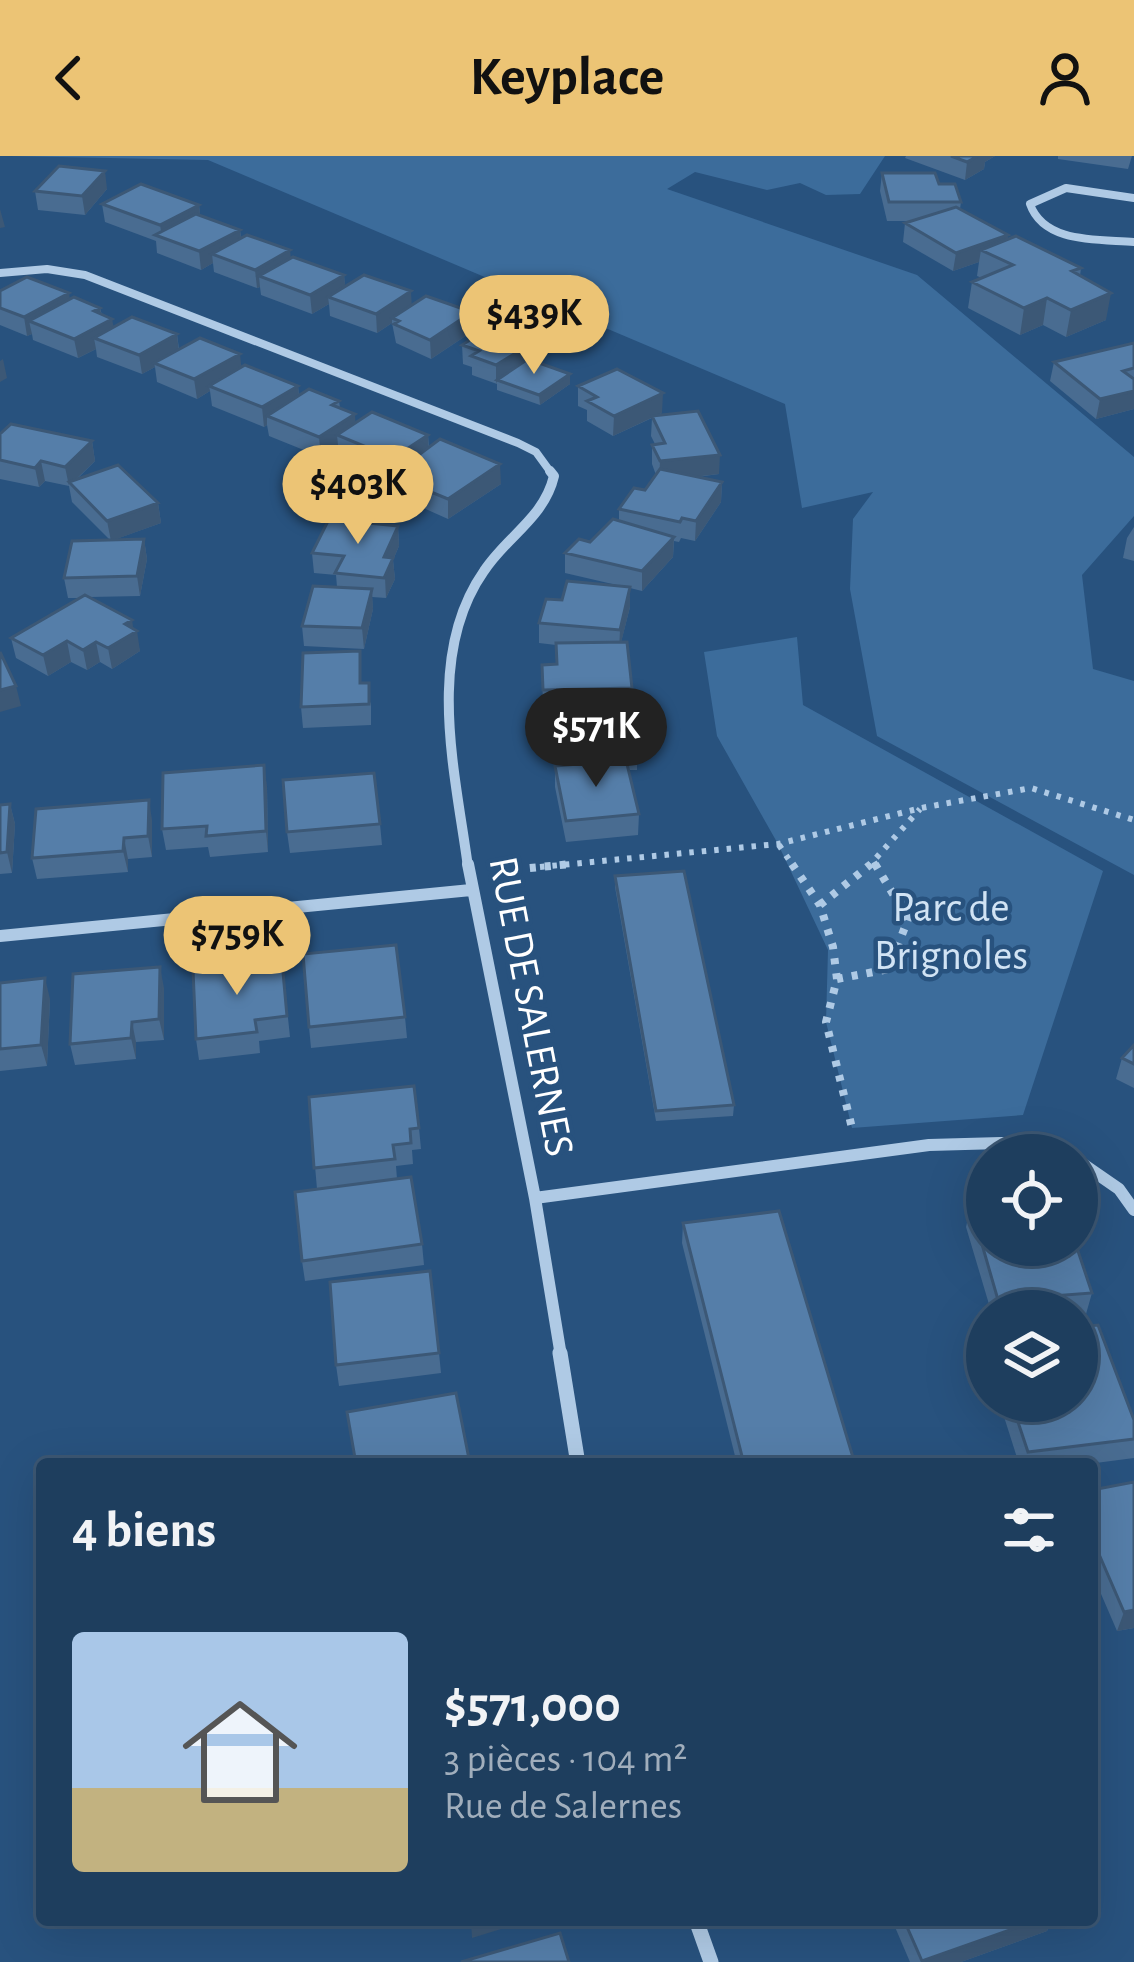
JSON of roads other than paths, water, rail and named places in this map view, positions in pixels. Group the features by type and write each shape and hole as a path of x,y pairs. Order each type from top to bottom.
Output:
{"street":[{"path":"1134,198 1075,188 1054,190 1030,204 1037,221 1054,230 1134,242"},
{"name":"RUE DE SALERNES","path":"0,273 26,269 86,274 518,443 547,463 554,476 548,501 502,546 469,590 452,636 449,734 468,874 535,1198 577,1458"},
{"path":"0,936 471,890"},
{"path":"535,1198 860,1154 966,1146"},
{"path":"1098,1174 1119,1189 1134,1210"},
{"path":"698,1926 711,1962"}],"park label":[{"name":"Parc de Brignoles","path":"951,930"}]}
